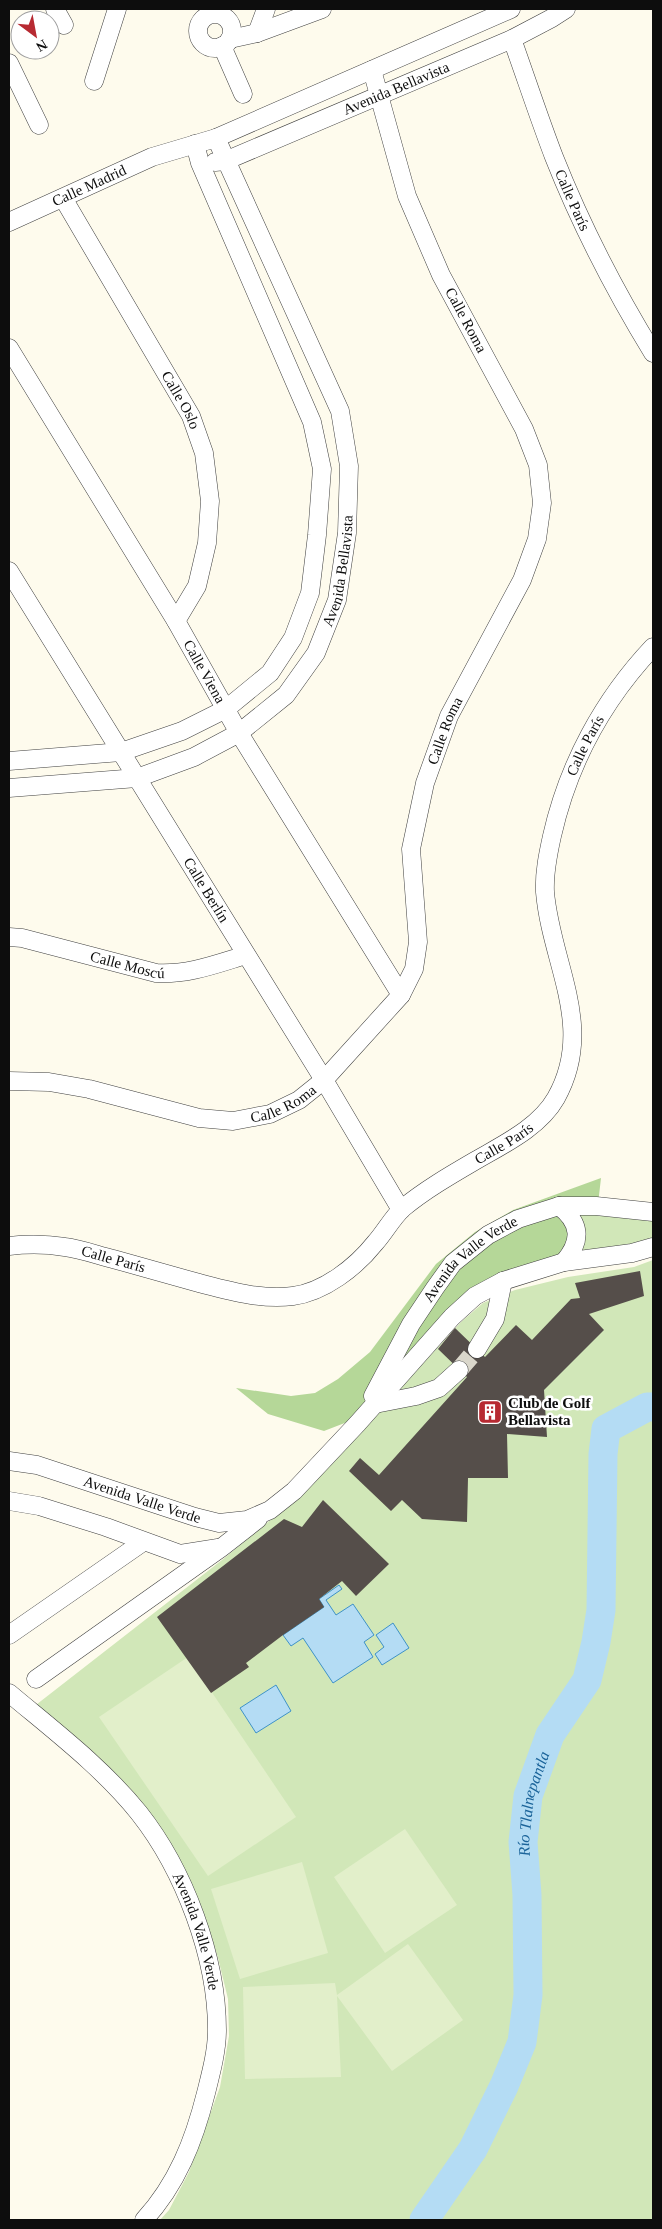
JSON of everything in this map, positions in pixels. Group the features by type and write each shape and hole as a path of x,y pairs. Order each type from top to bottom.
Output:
{"street":[{"path":"55,9 64,25"},
{"path":"94,81 117,9"},
{"path":"257,33 266,9"},
{"path":"243,94 226,42 231,27 229,21 224,17 206,13 198,30 201,41 211,47 226,42 257,33 322,9"},
{"name":"Avenida Bellavista","path":"9,761 121,752 182,730 226,709 270,672 293,638 310,593 322,469 312,422 200,164 194,144 216,138 511,9"},
{"name":"Avenida Bellavista","path":"200,164 225,161 512,39 566,9"},
{"name":"Calle París","path":"512,39 554,157 590,238 626,308 653,353"},
{"path":"9,62 13,82 40,125"},
{"name":"Calle Roma","path":"9,1081 49,1082 89,1088 199,1118 233,1121 270,1114 298,1100 324,1080 401,994 414,969 418,942 411,849 424,783 449,716 522,580 537,539 542,502 538,465 524,429 441,275 417,222 407,196 372,70"},
{"name":"Avenida Bellavista","path":"9,788 137,778 194,757 239,734 286,695 316,653 336,600 347,533 349,466 340,412 216,138"},
{"name":"Calle Madrid","path":"9,222 152,157 194,144"},
{"path":"169,151 200,164"},
{"name":"Calle Oslo","path":"63,198 191,416 204,453 210,501 207,543 197,586 176,621"},
{"name":"Calle Viena","path":"9,348 176,621 239,734 401,994"},
{"name":"Calle Berlín","path":"9,571 324,1080 401,1210"},
{"name":"Calle París","path":"9,1246 29,1244 64,1247 238,1293 272,1298 297,1296 325,1286 348,1269 373,1246 401,1210 436,1184 508,1142 534,1123 555,1100 568,1072 574,1040 571,1008 550,924 545,889 547,858 569,778 586,743 605,706 629,673 653,647"},
{"name":"Calle Moscú","path":"9,937 22,938 156,973 175,974 193,971 246,955"},
{"path":"559,1206 570,1214 576,1226 577,1239 573,1252 564,1262"},
{"name":"Avenida Valle Verde","path":"358,1423 411,1324 453,1263 488,1235 518,1219 559,1206 596,1206 653,1212"},
{"name":"Avenida Valle Verde","path":"9,1461 37,1465 195,1517 219,1523 247,1520 270,1510 294,1491 358,1423 452,1317 475,1296 503,1281 564,1262 632,1253 653,1246"},
{"path":"476,1349 495,1319 503,1281"},
{"path":"375,1404 416,1396 439,1388 459,1370"},
{"path":"9,1500 39,1506 106,1527 180,1554 221,1548"},
{"path":"36,1679 221,1548 270,1510"},
{"path":"9,1635 143,1542"},
{"name":"Avenida Valle Verde","path":"9,1692 80,1753 138,1813 175,1870 207,1955 215,1994 217,2032 212,2070 190,2148 175,2180 144,2220"}],"green space":[{"path":"601,1178 597,1213 557,1211 567,1223 569,1229 568,1241 560,1261 501,1278 355,1419 324,1431 268,1414 236,1388 291,1396 315,1393 338,1379 370,1352 436,1264 475,1232 513,1210"},
{"path":"556,1211 653,1215 653,1244 574,1259"},
{"name":"Club de Golf Bellavista","path":"653,1260 653,2220 160,2220 169,2210 189,2172 220,2087 229,2036 228,1999 218,1958 203,1912 164,1841 32,1708 222,1560 274,1517 363,1429 461,1322 483,1303 515,1290 568,1277 634,1267","holes":["602,1481 601,1610 596,1637"]},
{"path":"188,1657 296,1817 208,1876 99,1717"},
{"path":"405,1829 457,1905 385,1953 334,1877"},
{"path":"302,1862 328,1953 240,1979 211,1889"},
{"path":"408,1944 463,2020 392,2071 337,1996 341,2077 245,2079 243,1987 335,1983 337,1995"}],"water":[{"path":"339,1585 342,1589 326,1600 336,1615 353,1604 374,1635 364,1642 373,1657 333,1683 303,1638 291,1646 283,1635 324,1607 319,1599"},
{"path":"393,1623 409,1648 382,1665 375,1654 384,1647 376,1635"},
{"path":"276,1685 291,1711 256,1733 240,1708"}],"building":[{"name":"Club de Golf Bellavista","path":"640,1271 644,1296 589,1314 604,1330 544,1390 547,1437 507,1434 508,1478 468,1478 467,1522 422,1519 402,1500 391,1511 349,1471 360,1458 379,1475 467,1377 438,1349 455,1328 485,1357 516,1325 532,1340 571,1299 580,1298 575,1283"},
{"path":"323,1500 389,1564 356,1596 342,1581 319,1599 324,1607 246,1663 249,1667 211,1693 157,1617 284,1519 302,1527"}],"waterway":[{"name":"Río Tlalnepantla","path":"424,2220 473,2149 504,2086 522,2042 528,1995 527,1895 523,1842 528,1796 550,1735 587,1680 596,1642 601,1610 603,1454 606,1429 647,1407 653,1407"}],"tunnel":[{"path":"459,1370 477,1349"}],"place":[{"name":"Club de Golf Bellavista","path":"490,1412"}]}
